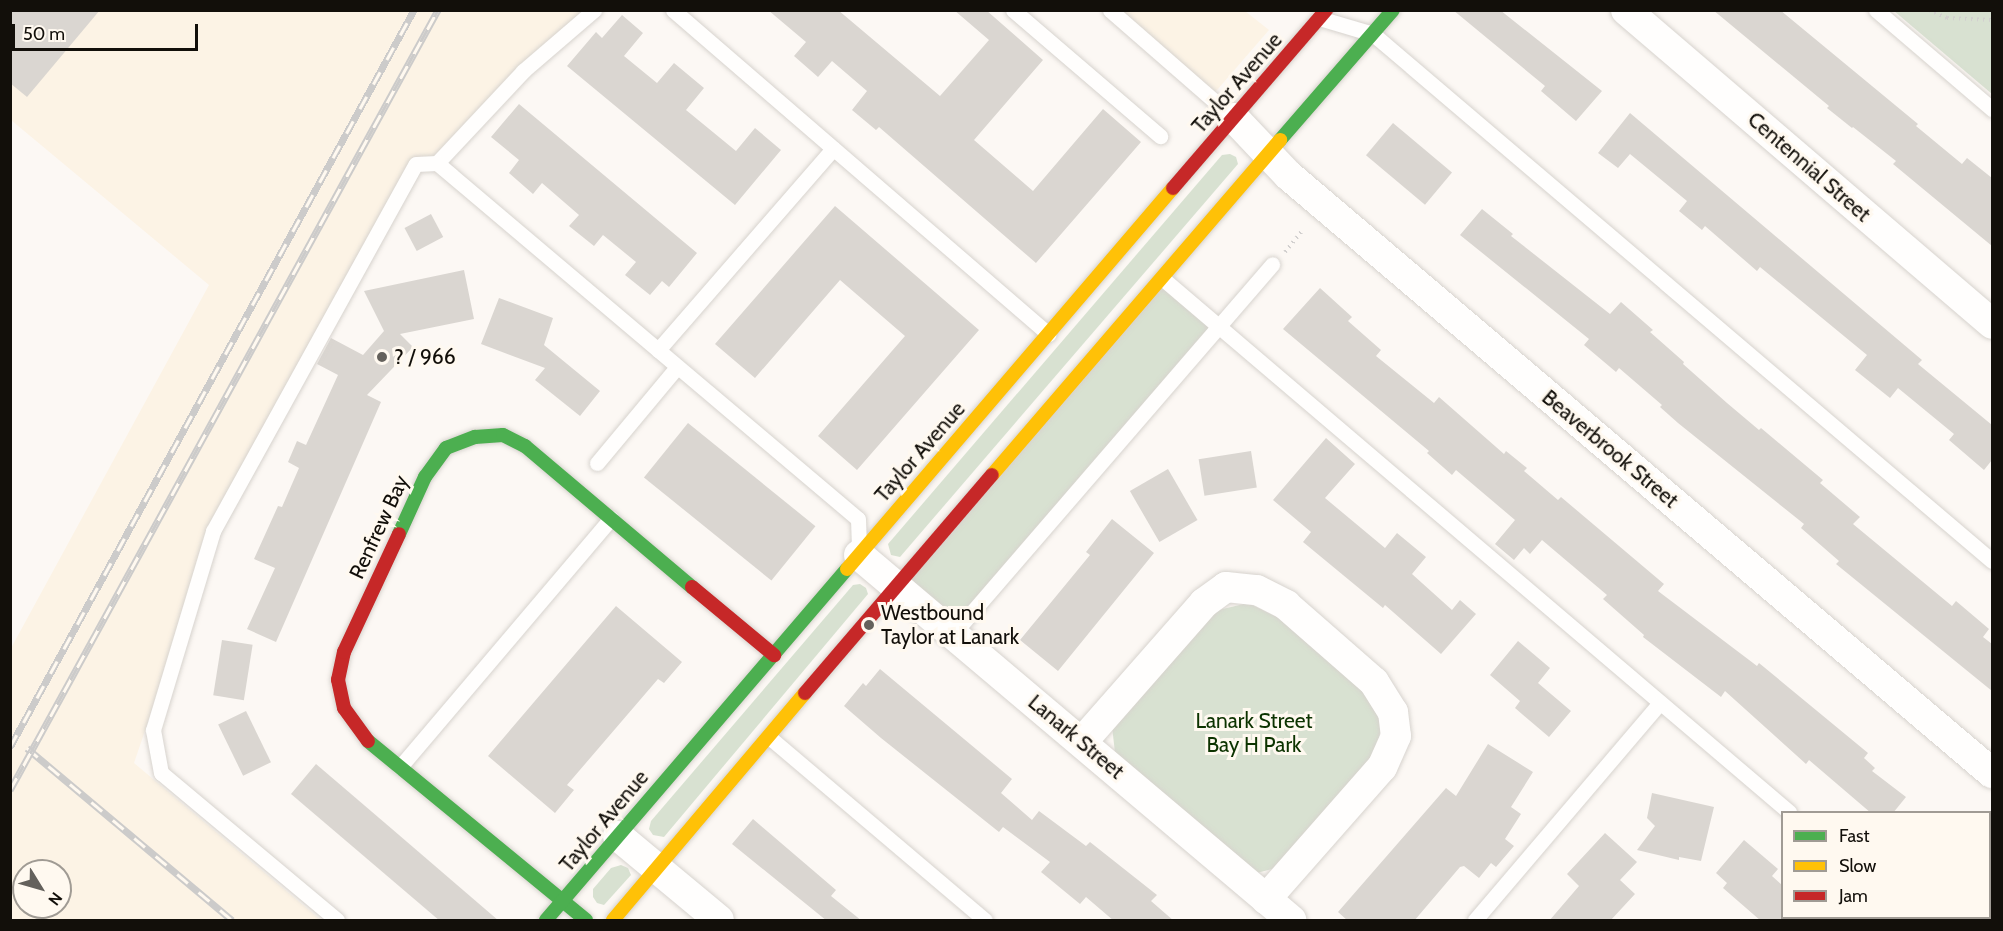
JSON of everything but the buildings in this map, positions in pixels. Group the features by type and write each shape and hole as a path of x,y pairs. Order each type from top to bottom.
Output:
{"main road":[{"path":"613,921 897,585 1393,10"},
{"name":"Taylor Avenue","path":"546,921 1234,118 1319,13"},
{"name":"Renfrew Bay","path":"586,921 367,740 344,708 338,680 344,652 425,477 446,448 475,437 503,435 525,446 774,655"}],"street":[{"name":"Centennial Street","path":"1626,10 1992,324"},
{"name":"Beaverbrook Street","path":"1234,118 1267,155 1992,773"},
{"name":"Lanark Street","path":"859,555 954,633 1291,921"},
{"path":"1082,742 1204,603 1226,586 1257,590 1286,605 1374,682 1393,712 1396,736 1382,767 1266,899"},
{"path":"618,836 719,921"}],"lane":[{"path":"437,163 523,71 594,10"},
{"path":"673,10 1049,334"},
{"path":"1013,10 1160,136"},
{"path":"1110,10 1234,118"},
{"path":"1876,10 1992,109"},
{"path":"1319,13 1373,34 1992,561"},
{"path":"658,350 833,148"},
{"path":"337,921 161,772 153,730 213,531 416,164 437,163 858,519 859,555"},
{"path":"954,633 1276,261"},
{"path":"1162,278 1787,811"},
{"path":"597,463 677,367"},
{"path":"400,767 611,518"},
{"path":"1475,921 1660,703"},
{"path":"769,737 986,921"}],"path":[{"path":"1929,10 1947,18 1992,20"},
{"path":"1276,261 1301,232"}],"shaded area":[{"path":"11,11 594,11 437,163 416,164 213,531 134,763 321,920 11,920 10,650 209,285 11,120"},
{"path":"1110,11 1245,11 1269,30 1211,97"}],"green space":[{"path":"1894,11 1992,11 1992,94"},
{"path":"1230,154 1236,157 1238,164 900,557 891,555 888,544 1222,155"},
{"path":"1162,278 1218,327 951,633 896,584"},
{"path":"860,584 866,588 868,594 664,837 653,835 649,829 651,821 853,585"},
{"name":"Lanark Street Bay H Park","path":"1248,603 1285,621 1366,692 1382,723 1375,757 1279,867 1257,873 1115,753 1112,726 1210,612"},
{"path":"621,865 628,868 631,875 604,905 597,903 593,897 593,889 611,868"}],"railway":[{"path":"10,747 414,10"},
{"path":"10,790 438,10"},
{"path":"27,748 232,920"}],"traffic: fast":[{"path":"1280,140 1393,10"},
{"path":"399,534 425,477 446,448 475,437 503,435 525,446 692,587"},
{"path":"546,920 847,569"},
{"path":"368,741 586,920"}],"traffic: slow":[{"path":"992,475 1280,140"},
{"path":"847,569 1173,188"},
{"path":"613,920 805,693"}],"traffic: jam":[{"path":"1173,188 1326,10"},
{"path":"805,693 992,475"},
{"path":"368,741 344,708 338,680 344,652 399,534"},
{"path":"692,587 774,655"}],"place":[{"name":"? / 966","path":"382,357"},
{"name":"Westbound Taylor at Lanark","path":"869,625"}]}
